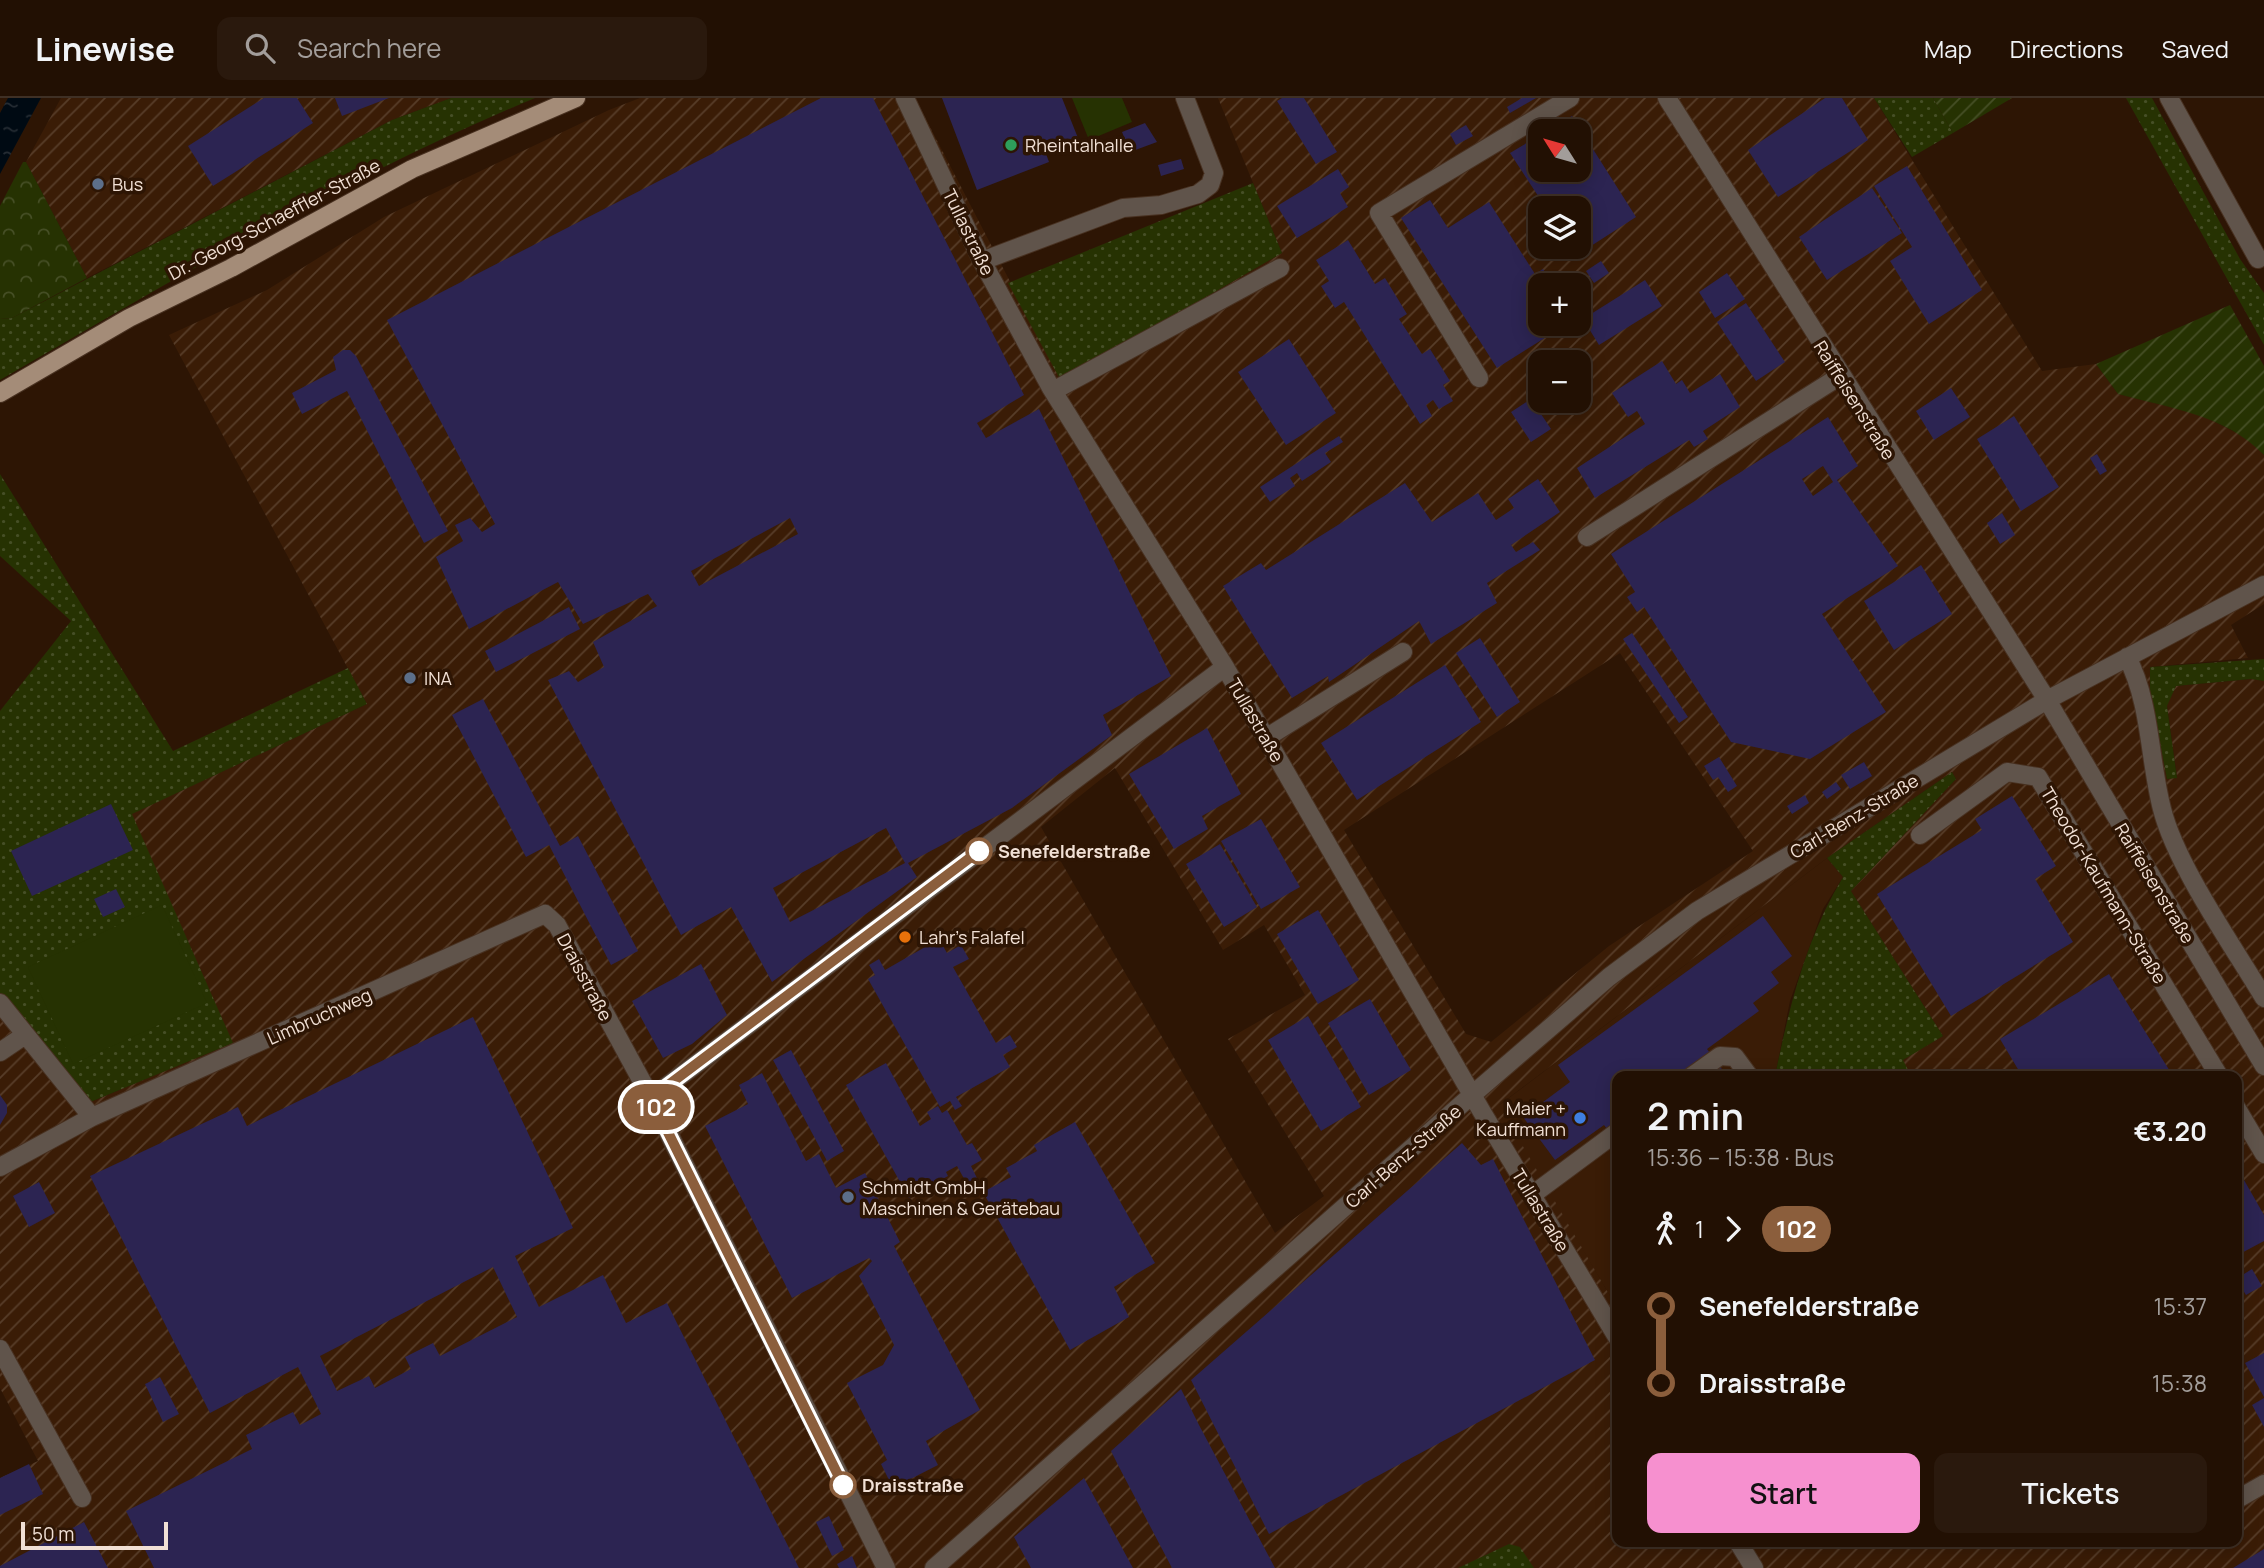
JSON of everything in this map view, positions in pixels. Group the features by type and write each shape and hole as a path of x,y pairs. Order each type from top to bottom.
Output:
{"main road":[{"name":"Dr.-Georg-Schaeffler-Straße","path":"0,393 129,318 231,268 412,169 576,98"}],"street":[{"name":"Tullastraße","path":"905,98 982,261 1053,391 1225,667 1472,1095 1612,1330"},
{"path":"982,261 1123,208 1161,205 1198,194 1210,185 1214,173 1185,98"},
{"path":"1479,378 1379,213 1570,98"},
{"name":"Raiffeisenstraße","path":"1667,98 2047,700 2264,1066"},
{"path":"2169,98 2258,259"},
{"path":"1053,391 1280,268"},
{"path":"1587,537 1840,376"},
{"path":"2047,700 2264,585"},
{"path":"1266,738 1403,652"},
{"name":"Raiffeisenstraße","path":"2127,657 2139,682 2162,811 2181,856 2264,998"},
{"path":"651,1098 1225,667"},
{"name":"Carl-Benz-Straße","path":"934,1568 1609,977 1697,911 2047,700"},
{"name":"Theodor-Kaufmann-Straße","path":"1920,835 2007,772 2038,777 2216,1071"},
{"name":"Draisstraße","path":"545,915 557,925 651,1098 886,1568"},
{"name":"Limbruchweg","path":"0,1167 92,1117 545,915"},
{"path":"0,1003 92,1117"},
{"path":"0,1052 25,1035"},
{"path":"1699,1071 1720,1056 1735,1057 1745,1071"},
{"path":"2242,1117 2264,1154"},
{"path":"1532,1195 1612,1136"},
{"path":"0,1349 82,1498"},
{"path":"2242,1497 2264,1484"},
{"path":"1741,1547 1754,1568"}],"shaded area":[{"path":"61,98 451,98 392,120 87,278 26,162"},
{"path":"640,98 915,98 1061,380 1282,253 1218,98 1874,98 2042,371 2096,364 2118,394 2199,414 2249,439 2264,455 2264,604 2231,625 2248,658 2150,667 2150,691 2168,779 2177,777 2167,705 2176,686 2252,679 2264,681 2264,1568 0,1568 0,1478 38,1461 0,1388 0,993 88,1103 232,1043 131,814 367,704 169,335 267,290 384,217 609,110","holes":["1620,653 1753,851 1609,946 1491,1042 1466,1034 1344,830","1115,768 1223,950 1264,925 1305,995 1228,1039 1324,1196 1275,1233 1041,827"]},
{"path":"1827,858 1843,877 1823,909 1790,1001 1776,1071 1612,1071 1612,1300 1498,1106"}],"green space":[{"path":"451,98 535,98 465,128 329,195 196,267 0,380 0,319 12,318 392,120"},
{"path":"1072,98 1122,98 1132,122 1089,140"},
{"path":"1874,98 1933,98 1953,133 1912,157"},
{"path":"1933,98 2012,98 1953,133"},
{"path":"2126,98 2152,98 2240,259 2264,293 2264,345"},
{"path":"23,162 26,162 87,278 12,318 0,319 0,206"},
{"path":"1253,183 1282,253 1061,381 1008,283"},
{"path":"2230,305 2264,366 2264,455 2249,441 2215,422 2118,394 2096,364"},
{"path":"0,474 173,751 348,668 367,704 132,814 233,1043 88,1103 0,993 0,711 71,621 0,556"},
{"path":"2264,659 2264,681 2251,679 2176,686 2167,706 2177,778 2167,779 2150,691 2150,667"},
{"path":"1952,772 1956,779 1851,891 1943,1036 1903,1060 1908,1071 1776,1071 1800,974 1819,924 1843,877 1827,858"},
{"path":"162,905 207,1003 73,1064 28,967"},
{"path":"1509,1544 1520,1547 1534,1568 1458,1568"}],"water":[{"path":"8,98 41,98 0,174 0,113"}],"building":[{"path":"264,98 297,98 313,123 213,186 188,146"},
{"path":"335,98 389,98 342,116"},
{"path":"821,98 873,98 1024,395 977,423 986,438 1039,409 1171,676 1103,715 1112,735 1012,808 908,863 917,877 772,982 731,907 681,935 548,680 569,671 578,682 604,667 593,642 657,606 648,594 583,624 558,582 469,629 436,557 463,541 455,525 470,518 482,532 495,524 387,320","holes":["790,518 798,534 699,586 691,571","886,828 905,863 790,922 773,888"]},
{"name":"Rheintalhalle","path":"942,98 1062,98 1078,138 1045,151 1049,162 977,190"},
{"path":"1282,98 1304,98 1337,152 1316,164 1277,101"},
{"path":"1522,98 1536,98 1510,113 1507,107"},
{"path":"1825,98 1842,98 1868,140 1778,197 1748,150"},
{"path":"1145,123 1157,142 1130,152 1122,132"},
{"path":"1466,125 1473,136 1456,145 1450,134"},
{"path":"1528,142 1528,180 1510,153"},
{"path":"1591,146 1636,217 1591,246 1591,196 1538,196 1529,182 1591,182"},
{"path":"1181,159 1184,169 1161,176 1158,165"},
{"path":"1907,166 1982,290 1929,324 1890,261 1912,247 1874,186"},
{"path":"1338,169 1349,187 1340,193 1348,207 1297,238 1277,206"},
{"path":"1872,188 1902,233 1827,280 1799,237"},
{"path":"1430,200 1448,228 1489,202 1534,273 1528,273 1528,336 1548,336 1497,368 1401,218"},
{"path":"1348,240 1375,284 1385,278 1407,314 1399,319 1422,354 1430,349 1450,381 1443,385 1453,401 1439,409 1433,400 1426,405 1432,416 1420,424 1344,302 1335,308 1321,286 1329,281 1316,260"},
{"path":"1601,261 1609,273 1594,283 1591,273 1586,271"},
{"path":"1727,273 1745,299 1715,318 1699,292"},
{"path":"1645,280 1662,306 1599,345 1591,332 1591,314"},
{"path":"1746,303 1785,362 1756,381 1717,322"},
{"path":"1289,339 1336,413 1286,445 1238,372"},
{"path":"343,350 350,350 356,356 448,531 424,543 347,391 302,414 292,393 336,370 333,357"},
{"path":"1662,361 1676,384 1682,380 1690,393 1720,374 1740,407 1703,431 1708,439 1694,447 1689,440 1595,498 1577,468 1645,424 1637,411 1628,417 1612,393"},
{"path":"1951,388 1970,417 1934,440 1916,411"},
{"path":"1528,401 1528,413 1540,413 1551,429 1531,442 1511,412"},
{"path":"2014,416 2059,487 2021,511 1977,439"},
{"path":"1828,417 1858,466 1837,480 1898,566 1822,614 1886,712 1810,759 1731,742 1644,607 1637,612 1627,597 1635,592 1611,554","holes":["1823,466 1833,482 1813,496 1802,479"]},
{"path":"1339,436 1343,442 1325,453 1331,462 1302,481 1297,473 1290,478 1295,486 1270,502 1260,487"},
{"path":"2097,454 2107,471 2100,475 2090,458"},
{"path":"1538,479 1560,512 1511,545 1516,552 1533,542 1540,550 1487,583 1497,603 1431,644 1419,621 1329,682 1328,676 1292,698 1223,586 1261,563 1266,570 1405,483 1432,522 1478,493 1496,520 1514,508 1508,499"},
{"path":"2002,513 2015,535 2000,544 1987,523"},
{"path":"1921,565 1952,614 1894,650 1864,601"},
{"path":"569,607 580,629 496,672 485,651"},
{"path":"1632,633 1688,717 1679,723 1623,639"},
{"path":"1480,638 1520,702 1497,717 1456,653"},
{"path":"1445,665 1481,722 1357,800 1321,743"},
{"path":"483,699 560,846 578,836 638,951 611,965 549,845 526,857 452,715"},
{"path":"1207,728 1241,794 1202,816 1208,829 1174,849 1129,774"},
{"path":"1719,757 1737,786 1728,792 1718,777 1713,780 1704,766"},
{"path":"1864,762 1872,776 1850,789 1841,775"},
{"path":"1836,782 1841,789 1827,799 1822,792"},
{"path":"1805,795 1809,803 1792,814 1787,806"},
{"path":"2012,796 2056,866 2035,879 2073,942 1951,1016 1877,894 1982,830 1975,819"},
{"path":"111,804 133,850 32,896 11,851"},
{"path":"1261,819 1300,887 1261,909 1221,841"},
{"path":"1220,844 1257,907 1224,927 1186,864"},
{"path":"116,889 125,907 103,917 94,899"},
{"path":"1318,910 1359,980 1318,1004 1277,934"},
{"path":"1763,916 1792,956 1771,972 1779,983 1753,1003 1759,1011 1707,1049 1723,1071 1612,1071 1612,1136 1604,1125 1555,1160 1523,1117 1570,1082 1558,1065"},
{"path":"939,939 947,953 961,945 969,959 953,967 996,1043 1010,1035 1017,1047 1003,1055 1010,1067 956,1097 962,1106 955,1110 950,1101 940,1107 868,979 875,975 869,965 879,959 885,970"},
{"path":"701,964 727,1015 692,1044 663,1058 632,1001"},
{"path":"2109,974 2170,1071 2019,1071 2000,1039"},
{"path":"1370,999 1411,1070 1369,1095 1328,1023"},
{"path":"1308,1016 1361,1107 1321,1131 1268,1040"},
{"path":"473,1017 573,1228 515,1256 539,1307 603,1275 626,1323 667,1303 799,1568 154,1568 126,1511 252,1449 246,1435 293,1412 300,1425 321,1414 298,1367 210,1413 90,1176 238,1107 247,1126","holes":["493,1267 517,1317 440,1356 433,1343 405,1357 411,1369 375,1388 369,1376 337,1391 320,1356"]},
{"path":"791,1050 844,1151 827,1161 773,1060"},
{"path":"886,1063 920,1126 931,1119 927,1112 938,1106 942,1113 947,1110 967,1145 972,1143 982,1160 971,1166 977,1178 967,1184 957,1166 946,1172 948,1176 909,1198 846,1085"},
{"path":"762,1073 806,1161 819,1154 836,1188 865,1173 900,1242 894,1246 980,1410 926,1441 938,1465 893,1488 881,1464 887,1460 847,1383 883,1365 894,1345 859,1276 872,1261 869,1258 792,1298 705,1126 748,1104 739,1085"},
{"path":"0,1095 7,1105 7,1113 0,1125"},
{"path":"1075,1122 1155,1263 1114,1287 1129,1317 1070,1350 983,1192 1011,1177 1006,1168 1037,1151 1034,1145"},
{"path":"1462,1143 1481,1165 1493,1159 1595,1360 1269,1534 1191,1380"},
{"path":"2242,1176 2264,1215 2264,1241 2242,1253"},
{"path":"39,1182 55,1213 29,1227 13,1196"},
{"path":"2252,1269 2262,1286 2246,1295 2242,1289 2242,1275"},
{"path":"2264,1353 2264,1397 2245,1363"},
{"path":"160,1377 179,1414 163,1422 145,1384"},
{"path":"1181,1389 1275,1568 1172,1568 1111,1451"},
{"path":"2264,1398 2264,1427 2252,1405"},
{"path":"29,1464 43,1494 0,1515 0,1478"},
{"path":"1084,1478 1133,1568 1031,1568 1014,1537"},
{"path":"829,1516 844,1550 832,1556 816,1522"},
{"path":"84,1522 108,1568 0,1568 0,1566"},
{"path":"2264,1549 2264,1568 2233,1568"},
{"path":"852,1556 857,1568 839,1568 837,1564"}],"bus line":[{"name":"102","path":"843,1485 651,1098 979,851"}],"place":[{"name":"Rheintalhalle","path":"1011,145"},
{"name":"Bus","path":"98,184"},
{"name":"INA","path":"410,678"},
{"name":"Senefelderstraße","path":"979,851"},
{"name":"Lahr's Falafel","path":"905,937"},
{"name":"Maier + Kauffmann","path":"1580,1118"},
{"name":"Schmidt GmbH Maschinen & Gerätebau","path":"848,1197"},
{"name":"Draisstraße","path":"843,1485"}]}
